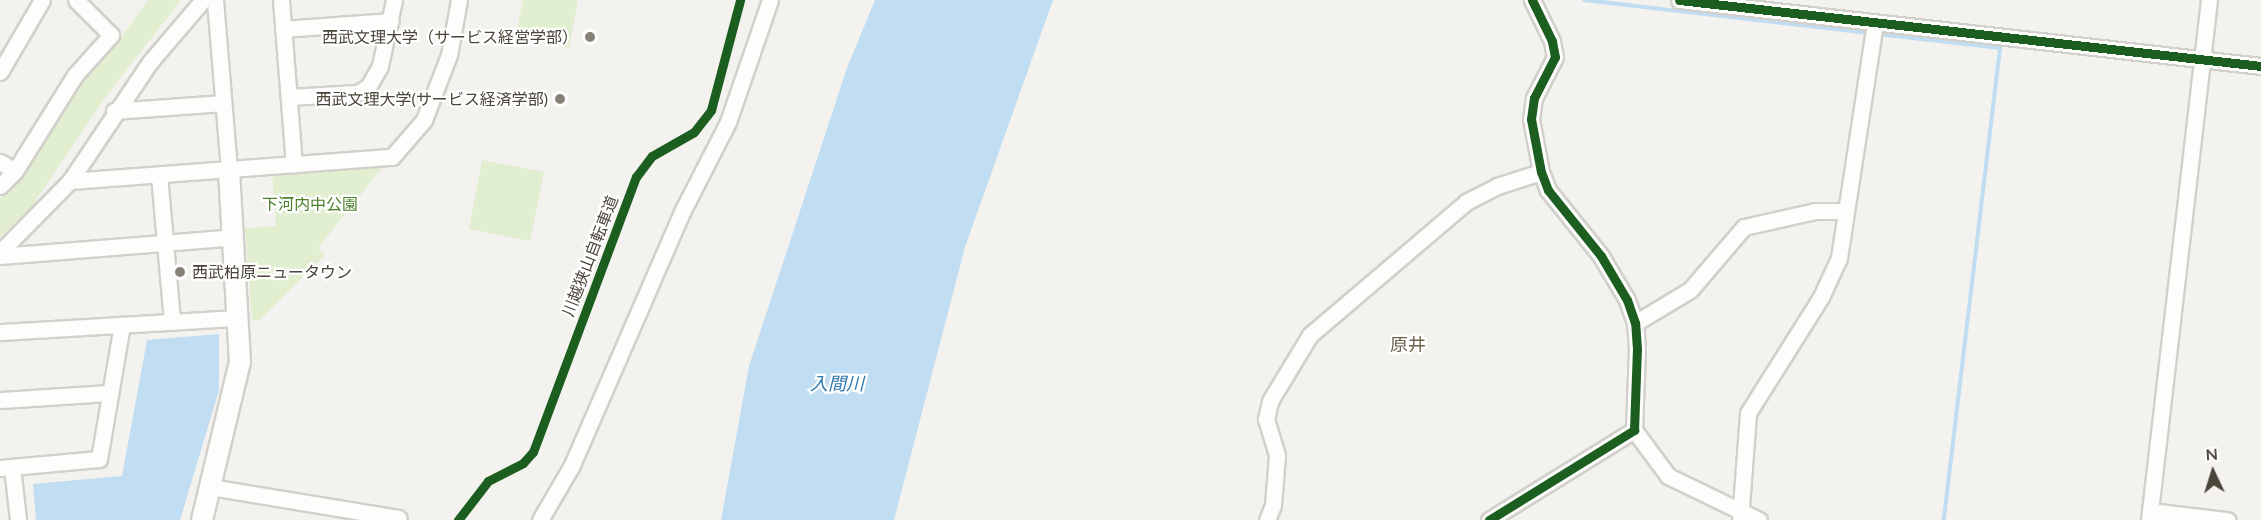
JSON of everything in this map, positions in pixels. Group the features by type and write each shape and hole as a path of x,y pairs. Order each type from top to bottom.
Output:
{"street":[{"path":"0,72 6,50 42,0"},
{"path":"0,186 15,171 75,75 111,35 76,0"},
{"path":"0,254 70,181 114,111 203,0"},
{"path":"202,520 236,390 240,362 234,237 214,0"},
{"path":"281,0 294,164"},
{"path":"289,97 357,93 368,87 380,66 394,0"},
{"path":"70,181 392,157 408,142 424,120 443,74 459,0"},
{"path":"540,520 572,465 683,210 728,122 770,0"},
{"path":"1532,0 1552,41 1555,57 1532,108 1541,172 1548,189 1601,256 1627,300 1635,323 1634,430 1668,476 1741,514 1759,520"},
{"path":"1679,0 1873,30 2261,66"},
{"path":"2209,0 2150,515 2227,520"},
{"path":"283,28 391,21"},
{"path":"1741,514 1748,413 1834,273 1873,30"},
{"path":"114,111 223,103"},
{"path":"0,162 15,171"},
{"path":"1266,520 1273,505 1277,455 1266,419 1270,401 1310,335 1466,202 1497,186 1541,172"},
{"path":"159,175 172,321"},
{"path":"1635,323 1690,290 1744,227 1815,211 1843,211"},
{"path":"0,254 165,244 234,237"},
{"path":"0,332 239,318"},
{"path":"18,520 6,467 99,459 122,325"},
{"path":"0,400 109,393"},
{"path":"1489,520 1634,430"},
{"path":"211,487 398,518"}],"green space":[{"path":"148,0 181,0 107,95 32,206 0,237 0,198 19,179 76,85 119,40"},
{"path":"523,0 578,0 569,48 515,38"},
{"path":"482,160 544,172 530,241 469,229"},
{"name":"下河内中公園","path":"379,163 382,168 318,248 325,255 260,320 252,320 245,228 276,226 272,173"}],"water":[{"name":"入間川","path":"875,0 1053,0 965,247 894,520 721,520 749,366 847,68"},
{"path":"219,334 219,390 180,520 36,520 33,484 122,476 147,340"}],"waterway":[{"path":"1584,0 1869,33"},
{"path":"1877,34 2000,48 1944,520"}],"cycle path":[{"name":"川越狭山自転車道","path":"458,520 488,481 523,463 533,452 636,177 652,156 694,132 711,110 740,0"},
{"path":"1489,520 1634,430 1637,349 1635,323 1627,300 1601,256 1548,190 1541,172 1531,119 1534,98 1555,57 1552,41 1532,0"},
{"path":"1679,0 2261,66"}],"place":[{"name":"西武文理大学（サービス経営学部）","path":"590,37"},
{"name":"西武文理大学(サービス経済学部)","path":"560,99"},
{"name":"西武柏原ニュータウン","path":"180,272"}],"district":[{"name":"原井","path":"1408,344"}]}
